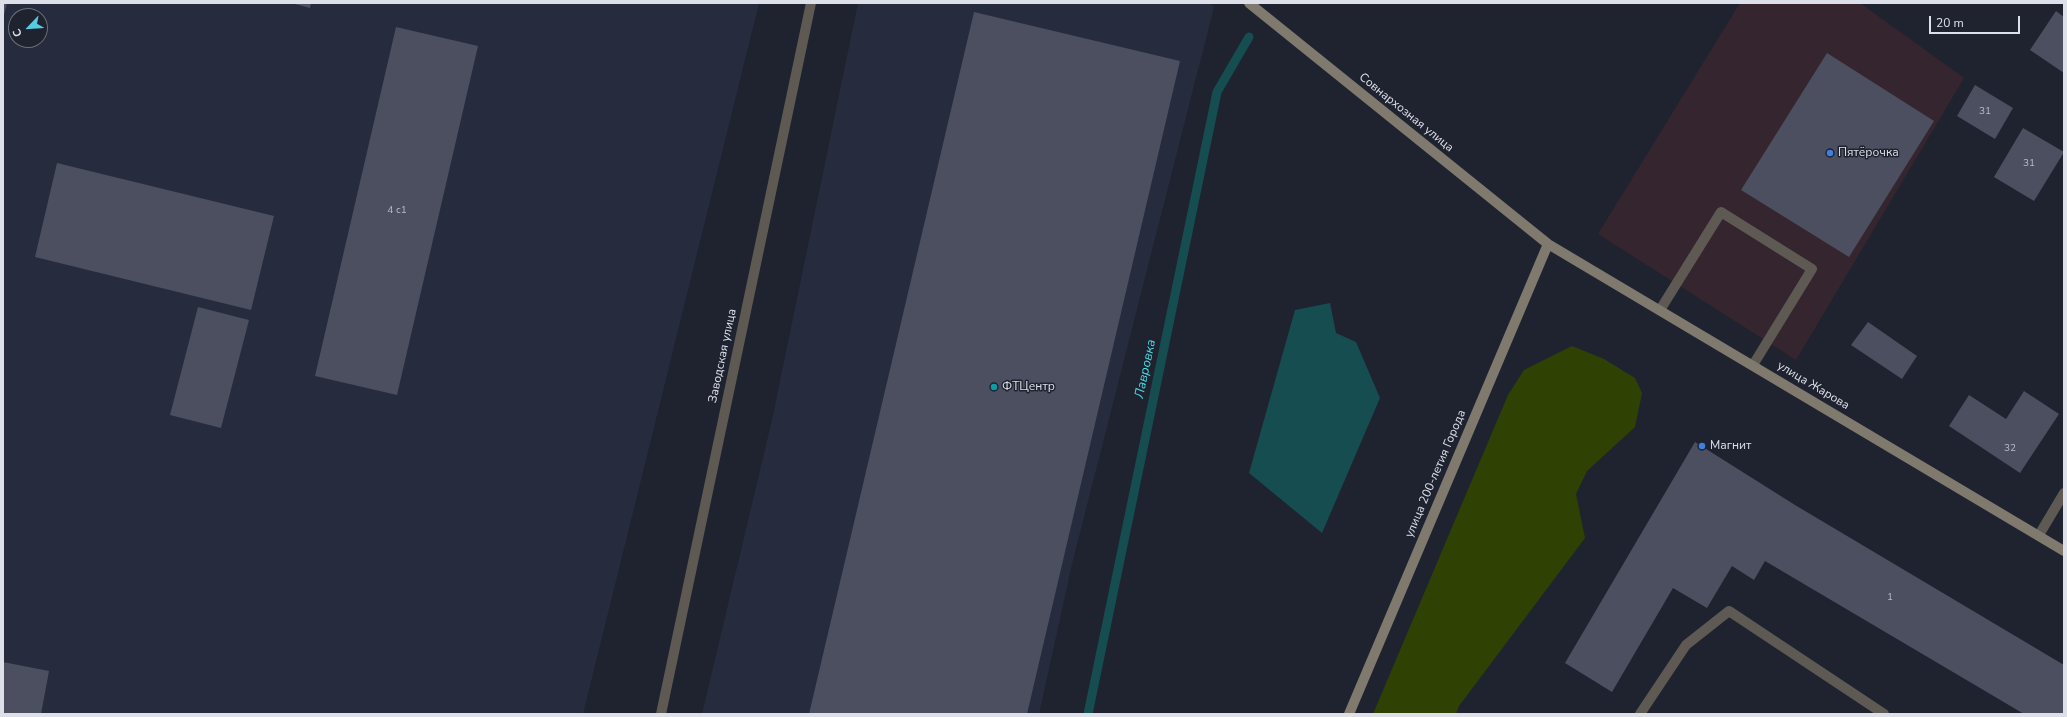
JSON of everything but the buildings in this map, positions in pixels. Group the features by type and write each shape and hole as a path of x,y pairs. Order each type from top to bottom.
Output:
{"street":[{"name":"Заводская улица","path":"661,714 811,3"},
{"name":"Совнархозная улица","path":"1249,3 1548,244"},
{"path":"1660,310 1721,212 1812,269 1753,365"},
{"name":"улица Жарова","path":"1548,244 2064,551"},
{"name":"улица 200-летия Города","path":"1349,714 1548,244"},
{"path":"2039,535 2064,493"},
{"path":"1640,714 1686,645 1729,611 1884,714"}],"shaded area":[{"path":"3,3 759,3 583,714 3,714"},
{"name":"ФТЦентр","path":"858,3 1210,3 1214,7 1072,564 1039,714 702,714 772,420"},
{"path":"1740,3 1860,3 1964,78 1796,360 1598,234"},
{"path":"1330,303 1336,333 1356,342 1380,398 1322,533 1249,473 1295,310"}],"green space":[{"path":"1572,346 1604,359 1635,378 1642,393 1635,427 1587,471 1576,494 1585,538 1459,706 1456,714 1373,714 1508,395 1524,370"}],"waterway":[{"name":"Лавровка","path":"1088,714 1217,92 1249,37"}],"place":[{"name":"Пятёрочка","path":"1830,153"},
{"name":"ФТЦентр","path":"994,387"},
{"name":"Магнит","path":"1702,446"}]}
